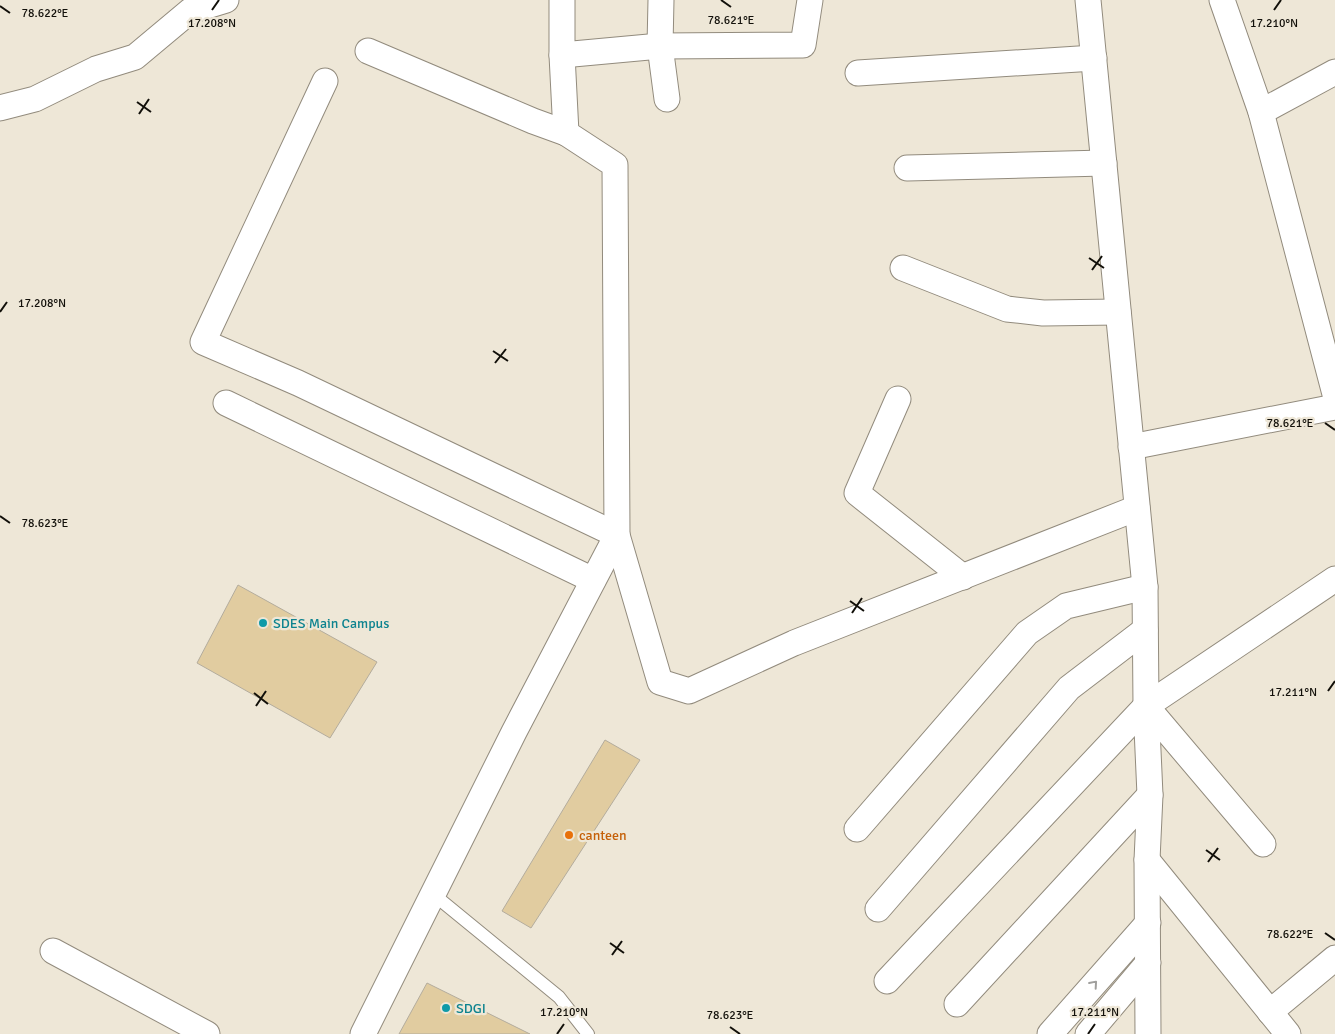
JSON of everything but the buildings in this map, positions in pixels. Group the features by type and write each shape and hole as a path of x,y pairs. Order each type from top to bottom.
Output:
{"street":[{"path":"0,108 35,100 96,69 135,57 190,11 226,0"},
{"path":"562,0 562,54 566,133"},
{"path":"661,0 660,46 667,99"},
{"path":"562,54 660,46 803,45 810,0"},
{"path":"1088,0 1145,587 1146,706 1150,795 1147,860 1148,1034"},
{"path":"1222,0 1261,112 1335,394"},
{"path":"368,51 532,121 566,133 615,165 617,535 660,682 689,691 794,643 1137,508"},
{"path":"858,73 1094,58"},
{"path":"1261,112 1335,72"},
{"path":"325,81 203,342 298,383 617,535"},
{"path":"907,168 1104,163"},
{"path":"903,268 1007,309 1043,313 1118,312"},
{"path":"898,399 857,493 963,576"},
{"path":"226,403 593,580"},
{"path":"1131,446 1335,407"},
{"path":"363,1034 514,732 617,535"},
{"path":"887,981 1146,706 1335,579"},
{"path":"856,829 1027,633 1066,606 1145,587"},
{"path":"878,908 1069,688 1145,630"},
{"path":"1146,706 1263,844"},
{"path":"957,1004 1150,795"},
{"path":"1147,860 1288,1034"},
{"path":"1050,1034 1148,923"},
{"path":"53,952 207,1034"},
{"path":"1270,1012 1335,958"},
{"path":"1088,1034 1148,963"}],"lane":[{"path":"433,894 559,997 588,1034"}],"place":[{"name":"SDES Main Campus","path":"263,623"},
{"name":"canteen","path":"569,835"},
{"name":"SDGI","path":"446,1008"}]}
